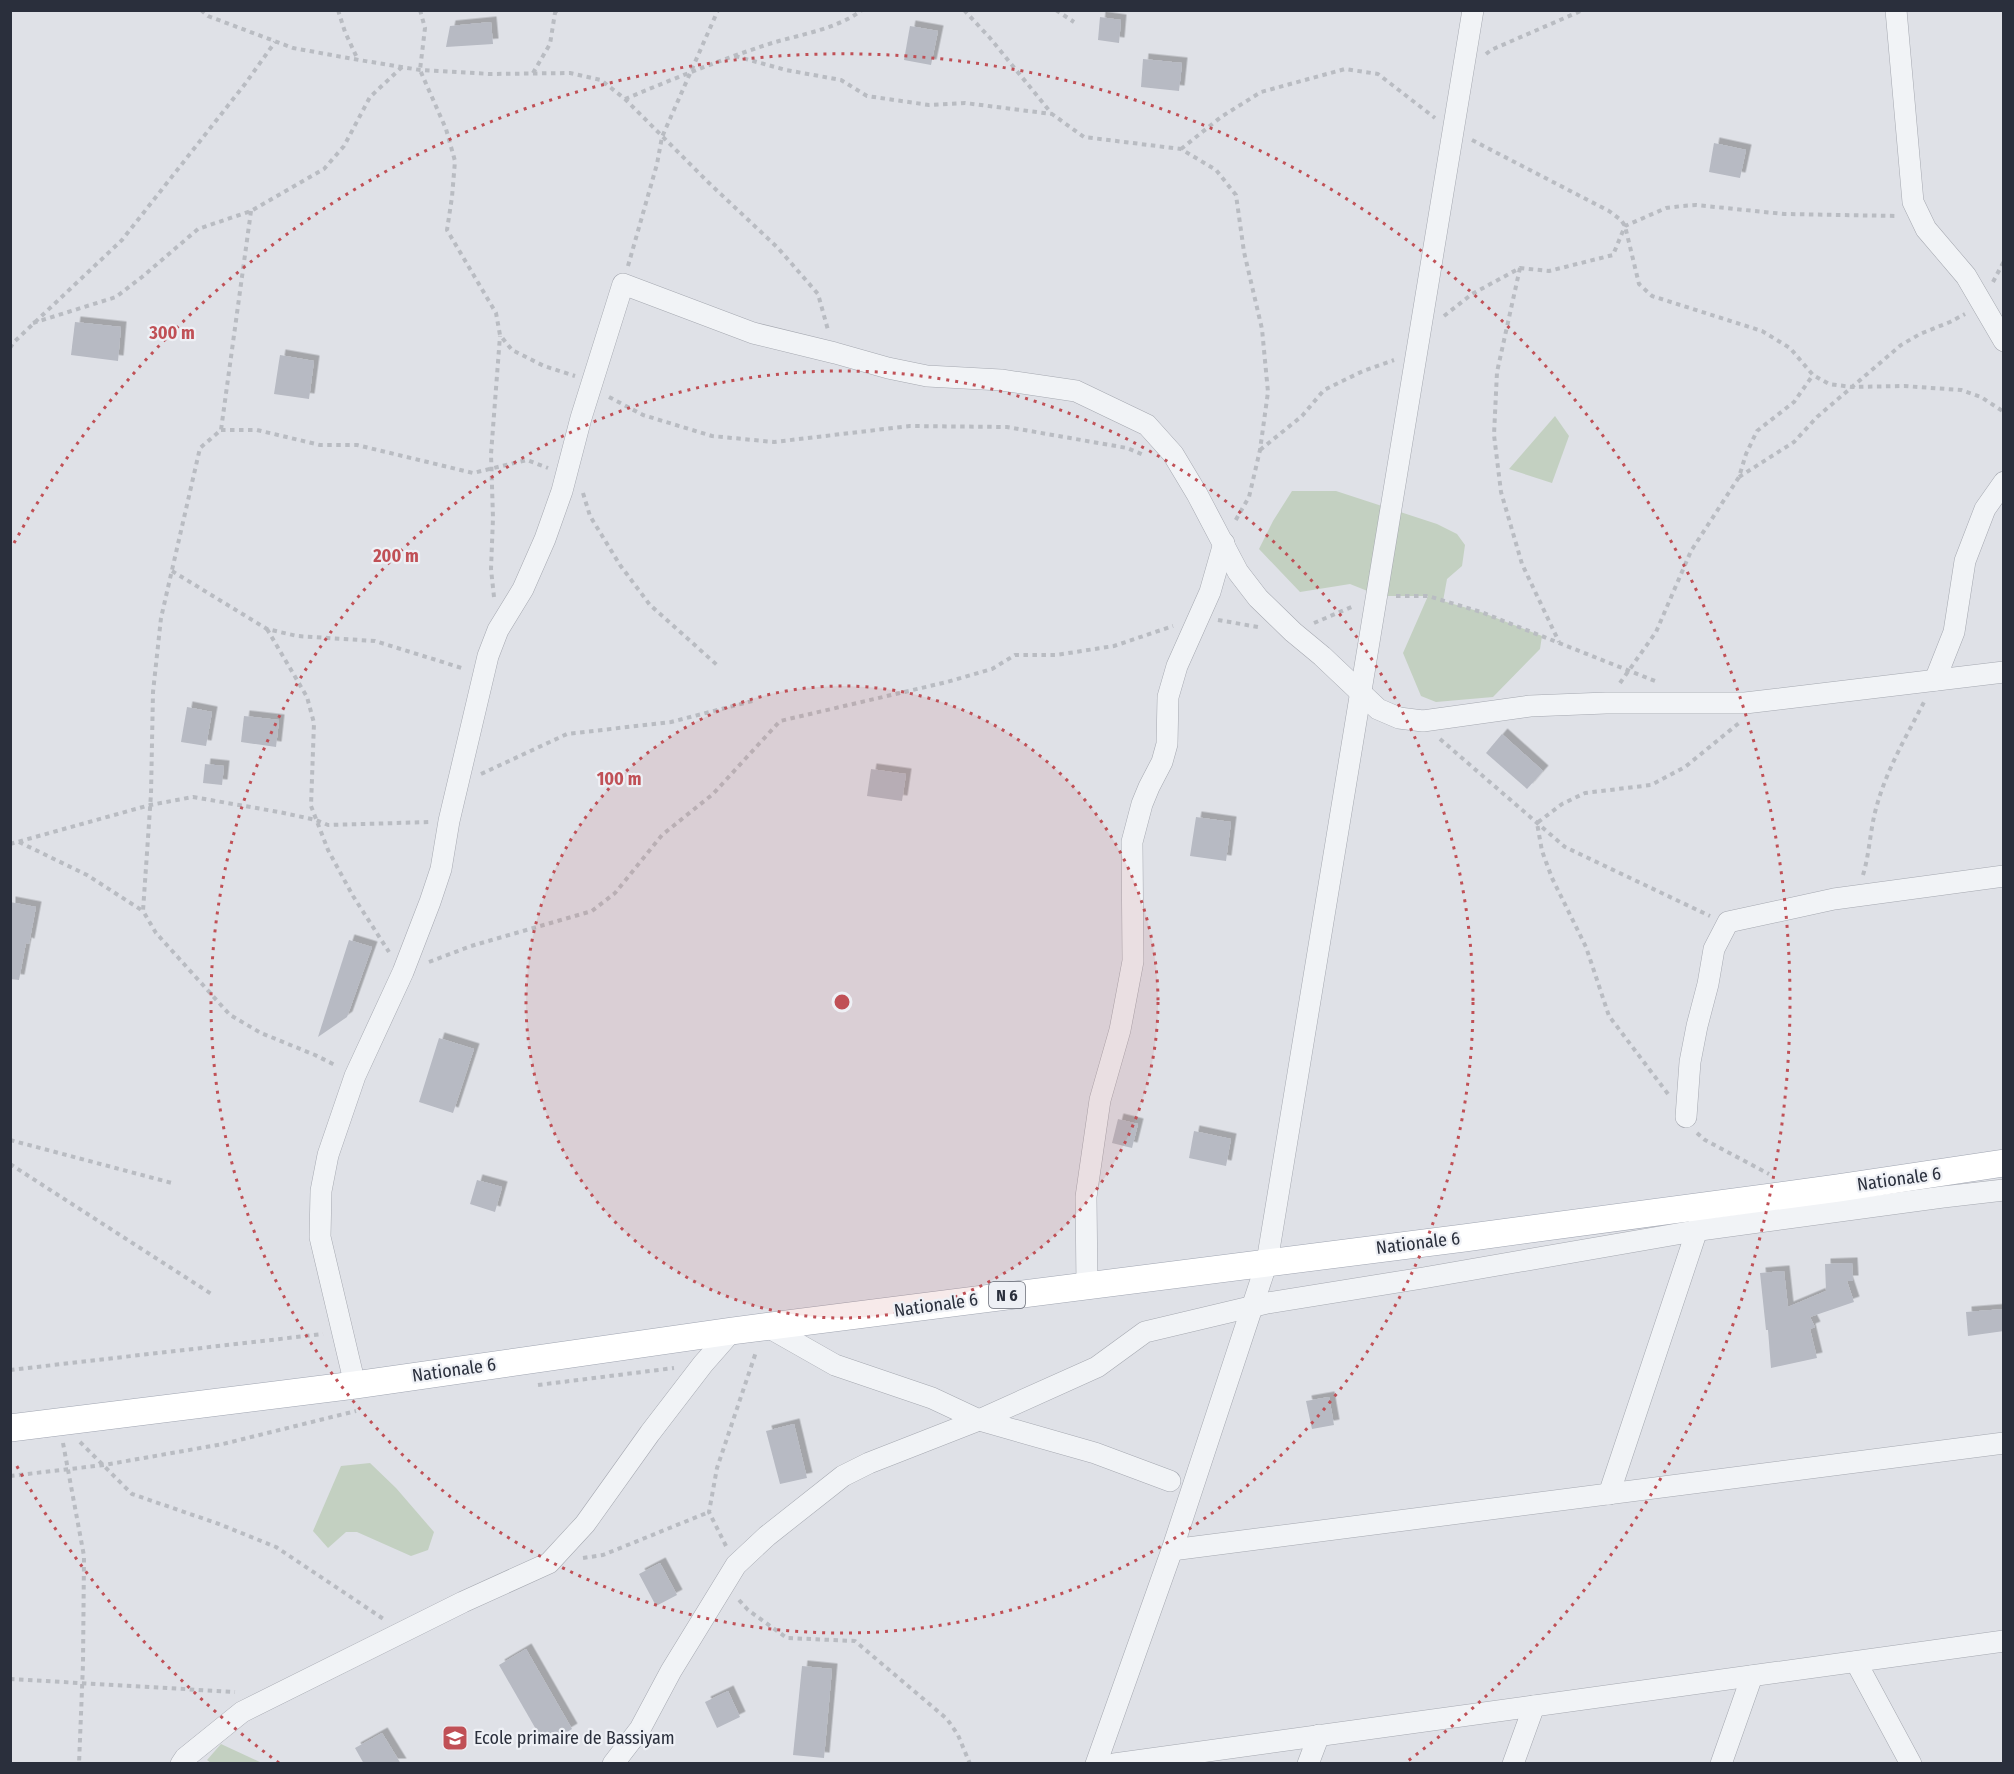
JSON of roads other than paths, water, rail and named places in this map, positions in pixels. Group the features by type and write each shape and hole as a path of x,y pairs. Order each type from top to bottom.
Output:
{"main road":[{"name":"Nationale 6","path":"10,1428 360,1396 732,1331 767,1340 1087,1285 1706,1206 2004,1163"}],"street":[{"path":"1096,1764 1172,1550 1267,1262 1473,10"},
{"path":"1896,10 1913,202 1926,229 1966,276 2004,341"},
{"path":"360,1396 342,1332 320,1237 321,1191 328,1155 355,1076 403,972 430,903 441,869 449,821 483,674 498,630 524,589 545,539 623,284 753,333 888,368 927,376 1001,380 1076,391 1147,425 1173,454 1238,572 1258,598 1378,709 1399,718 1423,721 1530,706 1606,703 1745,703 2004,672"},
{"path":"1935,680 1954,632 1965,561 1985,509 2004,482"},
{"path":"1087,1285 1087,1186 1100,1100 1120,1030 1133,961 1132,842 1142,804 1162,762 1167,744 1168,698 1178,666 1210,592 1224,543"},
{"path":"1686,1117 1690,1062 1697,1026 1714,949 1728,922 1834,899 2004,876"},
{"path":"612,1764 640,1729 671,1671 731,1574 767,1536 843,1476 869,1463 979,1420 1097,1367 1145,1332 1253,1306 1697,1231 2004,1190"},
{"path":"1609,1494 1706,1206"},
{"path":"181,1764 185,1758 242,1712 549,1563 585,1524 650,1433 703,1364 732,1331"},
{"path":"767,1340 932,1398 979,1420 1095,1453 1170,1481"},
{"path":"1172,1550 2004,1443"},
{"path":"1114,1764 2004,1641"},
{"path":"1856,1662 1911,1764"},
{"path":"1721,1764 1752,1676"},
{"path":"1513,1764 1534,1706"},
{"path":"629,1764 640,1729"},
{"path":"1308,1764 1319,1735"}],"place":[{"name":"Ecole primaire de Bassiyam","path":"455,1738"}]}
